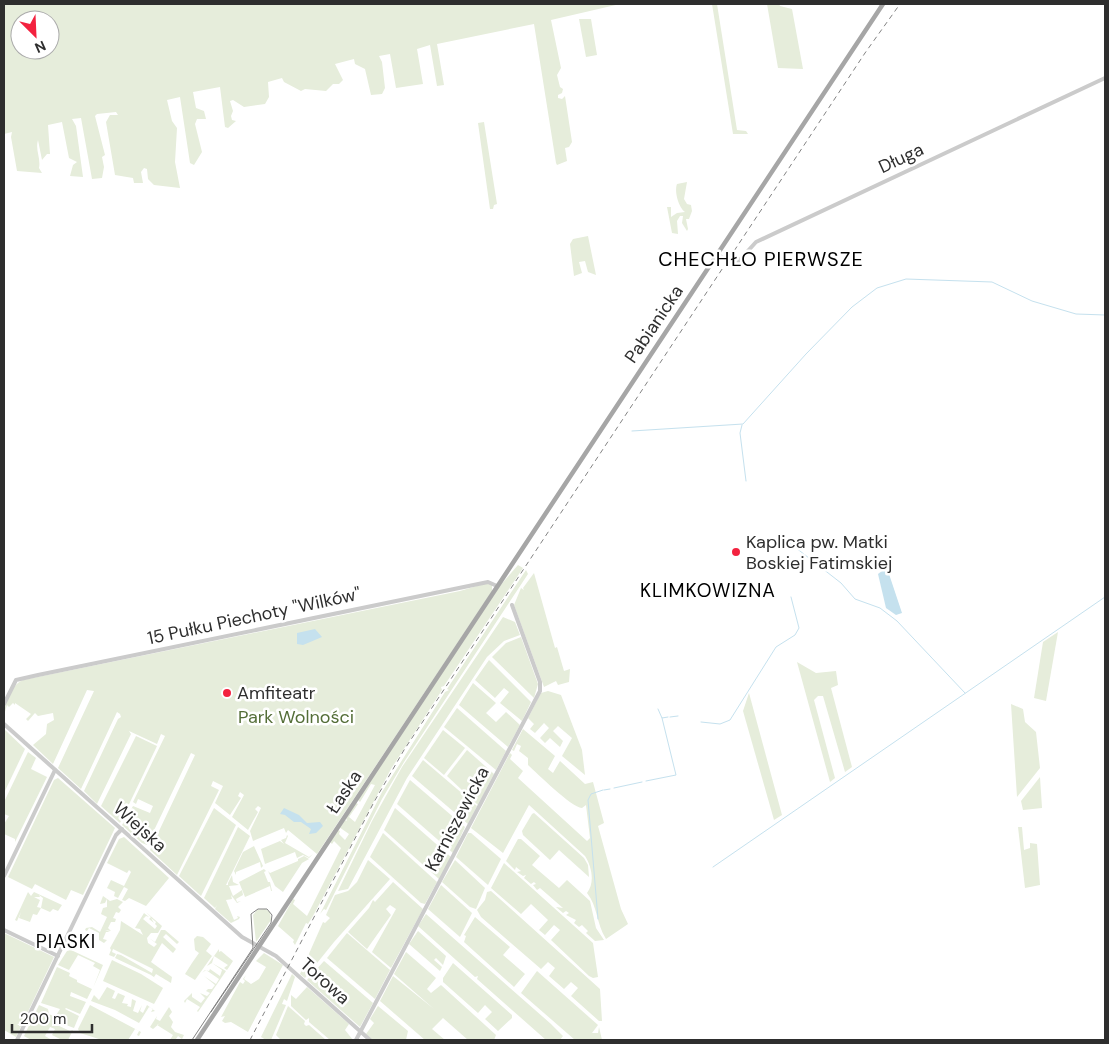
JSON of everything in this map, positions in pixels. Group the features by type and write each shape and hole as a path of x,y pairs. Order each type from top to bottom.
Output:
{"main road":[{"name":"Pabianicka","path":"514,560 883,4"},
{"name":"Łaska","path":"197,1040 514,560"}],"street":[{"name":"Długa","path":"717,254 731,263 737,263 753,244 1105,78"},
{"name":"15 Pułku Piechoty \"Wilków\"","path":"4,704 16,680 488,582 497,586"},
{"name":"Karniszewicka","path":"356,1040 540,692 540,682 512,605"},
{"name":"Wiejska","path":"4,724 242,937 259,948"},
{"path":"4,876 54,770"},
{"path":"17,1040 116,835 122,829"},
{"path":"4,930 58,956"},
{"name":"Torowa","path":"259,948 276,956 370,1040"}],"green space":[{"path":"4,4 620,4 551,20 561,68 557,75 560,87 563,89 558,98 562,99 565,96 572,142 569,147 565,148 567,161 557,165 534,24 437,44 444,85 437,86 430,45 417,49 423,84 396,88 390,54 379,56 382,62 385,88 382,94 371,95 365,69 355,64 354,59 335,64 343,80 339,84 333,84 326,91 305,89 301,91 284,82 282,78 268,82 269,97 265,104 244,107 233,100 230,101 233,111 232,120 236,121 228,128 225,127 220,87 193,92 196,108 204,111 206,119 197,119 195,124 202,152 194,165 190,163 180,97 167,100 172,121 177,128 175,162 180,188 154,185 148,179 147,169 144,168 141,172 143,183 134,183 133,178 115,175 106,122 110,115 118,115 116,112 97,114 95,116 105,155 102,157 104,167 102,178 92,179 81,118 72,119 76,126 83,177 70,176 73,165 77,162 69,158 62,122 48,125 50,154 47,154 42,160 38,140 39,168 42,173 17,171 11,137 12,132 4,134"},
{"path":"712,4 717,4 737,130 746,131 748,134 733,134"},
{"path":"767,4 779,4 780,6 792,9 803,69 778,68"},
{"path":"579,19 591,19 597,55 586,57"},
{"path":"484,122 497,204 494,205 493,209 490,209 478,123"},
{"path":"687,182 684,199 687,204 691,205 692,211 689,219 686,219 688,229 687,231 682,223 683,216 680,216 677,221 678,234 672,233 667,207 671,207 671,217 677,213 685,212 679,203 676,187 677,184"},
{"path":"588,236 596,275 588,272 585,261 579,262 582,273 574,276 570,244 573,239"},
{"path":"518,565 523,568 444,686 441,687 442,690 391,769 313,916 308,924 306,923 295,945 294,940 278,926 293,899 295,900 293,904 307,916 341,848 334,841 332,844 330,842 338,830 345,840 349,834 339,827 345,820 347,821 346,818 356,803 358,804 349,817 355,822 375,785 371,784 360,802 358,800 499,587"},
{"path":"526,570 528,574 404,762 382,799 326,910 324,909 320,914 382,792 445,692 449,690 447,689"},
{"path":"534,573 555,648 557,647 564,671 570,669 569,682 558,685 556,681 544,687 514,605 521,588 524,590 523,588"},
{"name":"Park Wolności","path":"487,583 492,585 492,591 317,854 288,830 286,833 284,828 253,841 250,831 261,808 258,806 255,809 258,812 248,830 232,817 244,795 240,792 238,796 241,798 230,815 215,803 223,786 213,781 211,786 219,790 177,875 150,850 195,755 191,753 147,845 142,843 122,825 133,806 150,813 153,806 138,799 136,804 133,802 165,736 161,734 157,744 129,731 131,734 97,804 84,791 118,719 121,717 120,714 117,712 81,789 58,768 94,691 87,690 53,764 33,745 46,734 47,724 54,720 53,713 38,716 35,713 28,721 26,719 31,714 13,703 9,707 7,705 4,715 9,695 15,686 23,680 460,591"},
{"path":"503,617 515,622 520,635 504,641 487,657 407,778 348,889 338,891 372,821 402,767"},
{"path":"1058,632 1046,701 1034,698 1043,642"},
{"path":"521,637 538,684 534,698 492,657 506,643"},
{"path":"489,660 531,702 522,721 500,703 509,692 504,688 495,698 475,680"},
{"path":"797,662 816,673 836,671 838,685 831,688 852,767 845,772 823,696 818,696 814,700 835,778 830,782"},
{"path":"473,683 496,703 486,713 496,722 506,712 520,725 508,747 459,705"},
{"path":"548,691 561,695 582,750 585,775 562,756 572,738 558,726 553,731 563,741 560,747 550,738 545,743 540,738 549,728 544,723 535,733 530,729 534,724 528,718 541,693"},
{"path":"749,693 782,815 774,820 743,711"},
{"path":"1011,704 1023,709 1025,722 1036,732 1040,768 1017,797"},
{"path":"457,708 506,751 496,770 444,727"},
{"path":"4,729 25,749 4,793"},
{"path":"523,729 555,756 548,769 553,773 560,761 585,784 593,782 604,823 598,826 621,909 628,924 606,939 600,927 591,898 587,893 591,885 592,875 585,856 529,805 503,853 471,828 510,753 512,755 510,759 523,771 518,778 587,841 590,838 586,805 582,808 570,802 528,765 528,758 519,751 521,746 517,744 514,751 512,750"},
{"path":"443,730 465,748 444,775 424,758"},
{"path":"136,736 157,746 120,823 101,806"},
{"path":"467,750 494,774 478,805 447,776"},
{"path":"28,752 36,758 31,769 47,777 15,842 15,839 4,834 4,824 9,816 4,814 4,802"},
{"path":"423,760 477,806 468,824 412,776"},
{"path":"1040,777 1042,808 1023,810 1021,801"},
{"path":"58,778 115,828 83,895 71,890 66,900 35,884 32,889 8,877 54,780"},
{"path":"410,780 465,827 453,853 397,804"},
{"path":"214,808 236,825 201,896 179,876"},
{"path":"395,808 451,857 439,879 384,830"},
{"path":"534,813 584,858 588,865 589,877 559,850 550,860 523,835 522,831"},
{"path":"238,827 250,836 226,885 228,885 232,875 233,882 239,885 229,886 233,896 242,890 243,895 236,899 237,902 241,901 237,903 231,895 232,899 226,900 234,920 238,918 237,916 240,917 231,923 215,909 217,905 215,908 204,898"},
{"path":"1018,827 1022,827 1024,850 1030,848 1030,843 1037,844 1040,885 1025,888"},
{"path":"383,833 437,882 425,904 421,903 370,857"},
{"path":"468,833 471,833 501,859 488,885 456,857"},
{"path":"287,835 285,843 309,857 313,854 309,858 303,855 297,858 295,852 265,864 261,849 280,841 284,844 281,840 286,838"},
{"path":"124,837 169,878 146,906 129,898 125,901 122,900 128,889 124,887 118,898 114,896 115,892 107,888 111,880 124,886 131,872 129,870 127,873 107,863 119,839"},
{"path":"518,839 521,839 540,856 532,865 559,888 567,880 590,901 596,928 604,940 595,941 586,933 588,931 582,925 579,927 574,923 576,920 566,915 569,913 566,911 563,913 556,907 563,908 540,888 537,890 533,885 536,884 534,882 531,884 524,878 526,875 523,876 517,872 521,871 516,867 515,870 506,861"},
{"path":"254,846 263,866 261,868 260,862 236,872 236,875 234,871 243,852"},
{"path":"304,856 309,859 302,863 283,892 275,886 268,871 270,873 298,861 298,859"},
{"path":"368,860 390,879 305,978 300,974 323,922 325,923 330,918 326,915 335,895 348,891 357,882"},
{"path":"455,860 485,888 476,909 470,907 442,882"},
{"path":"504,863 593,943 598,977 593,978 589,976 551,940 560,930 554,925 545,935 539,930 548,920 531,904 521,914 491,888"},
{"path":"264,869 272,891 270,886 245,897 239,882"},
{"path":"393,882 423,909 391,968 372,952 396,909 390,905 386,909 391,915 367,949 348,932 369,908 373,900 375,902"},
{"path":"441,885 472,913 460,937 428,909"},
{"path":"491,891 600,989 602,1021 599,1021 571,996 578,988 571,982 564,989 549,976 555,968 548,962 541,969 481,917 477,910 485,900 487,892"},
{"path":"28,892 31,896 34,892 62,905 58,911 53,909 50,912 41,908 37,915 33,914 30,922 19,918 21,912 17,921 15,920","holes":["39,895 43,898 41,908 37,907 40,900 34,897 40,897"]},
{"path":"103,896 110,901 117,899 123,902 118,907 121,910 119,913 116,912 113,918 116,919 115,922 111,922 108,928 111,931 105,930 110,932 106,932 103,939 107,940 104,943 99,940 99,933 89,928 87,931 85,930 86,928 92,927 100,932 107,917 101,914 103,908 107,907 107,899 105,903 100,904"},
{"path":"265,909 270,912 271,920 256,942 253,915 257,910"},
{"path":"146,912 162,926 158,933 151,933 147,938 148,943 154,947 157,944 149,938 155,942 161,930 165,930 179,942 177,944 166,934 163,937 176,949 173,953 162,943 151,962 172,977 171,983 156,974 154,977 168,987 151,975 115,958 117,954 121,955 152,973 153,969 113,949 112,952 116,954 114,957 109,955 110,948 120,930 121,921 143,935 140,929 135,928 144,913 149,917 146,916 143,919 155,929 157,926 156,922 151,918 154,923 149,919 151,917"},
{"path":"426,914 551,1024 563,1036 560,1040 546,1040 477,979 478,976 475,977 418,926"},
{"path":"475,917 510,947 503,955 525,974 514,987 464,942 466,936 464,935"},
{"path":"418,931 446,956 443,965 436,958 434,960 442,967 440,971 409,944"},
{"path":"4,933 54,957 16,1037 4,1030"},
{"path":"347,933 390,970 375,999 327,958"},
{"path":"197,936 203,937 211,944 206,951 212,956 195,980 185,974 199,953 195,950 194,939"},
{"path":"219,949 219,952 221,951 233,961 227,970 224,968 228,965 214,956"},
{"path":"71,950 103,965 93,988 100,970 93,966 95,963 78,955 69,970 58,965 67,951"},
{"path":"406,952 436,978 427,989 431,993 441,985 496,1035 494,1040 468,1040 443,1018 432,1029 445,1040 425,1040 380,1001 393,976 434,1009 394,974"},
{"path":"264,953 283,965 248,1032 231,1022 225,1023 222,1021 225,1016 221,1017 240,982 243,984 245,981 243,979 246,975 244,979 251,984 259,979 266,967 256,961"},
{"path":"112,960 141,974 163,988 154,1004 103,981"},
{"path":"324,961 373,1003 360,1027 307,980"},
{"path":"212,963 226,971 198,1012 200,1007 187,999 185,1003 184,1001 192,993 192,997 201,1003 205,998 200,993 207,996 210,993 206,991 212,989 215,985 204,976 216,984 219,979 207,970 209,971 210,969 220,976 222,970"},
{"path":"453,963 512,1015 512,1018 498,1031 485,1019 492,1012 485,1005 478,1013 443,982 443,978"},
{"path":"57,967 70,973 69,976 77,980 77,982 92,989 87,999 71,992 70,996 86,1002 80,1014 65,1009 79,1016 74,1028 58,1022 57,1025 70,1031 73,1030 68,1040 62,1040 52,1035 55,1029 50,1027 45,1036 52,1040 31,1040 24,1036 39,1005 48,1009 49,1014 55,1017 60,1009 41,1003"},
{"path":"537,971 598,1025 592,1033 598,1033 599,1027 602,1040 575,1040 521,993"},
{"path":"292,974 295,977 287,1001 284,999 282,1004 286,1005 271,1040 266,1040 261,1037"},
{"path":"107,987 115,991 112,998 115,999 118,993 125,996 122,1003 128,1004 127,1006 131,1007 132,999 136,1001 133,1011 138,1013 142,1005 140,1011 143,1013 147,1005 151,1008 149,1007 139,1023 115,1010 91,1001 94,995 99,1000"},
{"path":"307,987 349,1024 345,1030 353,1040 330,1040 309,1022 309,1018 306,1020 291,1006 291,995 296,999"},
{"path":"90,1005 141,1032 139,1036 137,1035 139,1031 135,1029 128,1040 102,1040 80,1033 78,1029"},
{"path":"288,1006 305,1021 304,1024 306,1026 309,1025 326,1040 281,1040 276,1035"},
{"path":"378,1006 408,1031 406,1040 372,1040 366,1034 374,1023 370,1019"},
{"path":"169,1007 172,1012 169,1016 173,1022 171,1027 175,1032 184,1035 182,1039 178,1036 177,1040 170,1040 173,1035 157,1025 153,1029 150,1027 157,1016 156,1019 160,1021"}],"water":[{"path":"882,571 888,571 902,613 896,615 886,608 878,574"},
{"path":"315,629 322,637 303,645 297,644 297,633"},
{"path":"284,808 299,815 307,823 320,822 323,826 316,833 309,834 311,829 301,822 294,822 285,815 280,814"}],"waterway":[{"path":"632,431 743,424 806,354 852,307 877,288 906,279 992,282 1032,301 1076,314 1105,315"},
{"path":"742,425 740,433 746,481"},
{"path":"782,537 841,583 855,599 880,608 897,621 965,693"},
{"path":"701,722 720,724 730,720 776,647 795,635 799,628 791,597"},
{"path":"713,867 1105,597"},
{"path":"658,709 662,718 668,717"},
{"path":"670,717 678,716"},
{"path":"646,781 676,775 662,718"},
{"path":"614,788 642,782"},
{"path":"604,790 610,789"},
{"path":"598,919 588,800 591,794 603,790"}],"tram line":[{"path":"192,1040 253,948 251,914 258,909 267,909 272,915 271,923 211,1012"}],"railway":[{"path":"250,1040 374,802 404,750 865,53 900,4"}],"place":[{"name":"Kaplica pw. Matki Boskiej Fatimskiej","path":"736,552"},
{"name":"Amfiteatr","path":"227,693"}],"district":[{"name":"CHECHŁO PIERWSZE","path":"761,259"},
{"name":"KLIMKOWIZNA","path":"708,590"},
{"name":"PIASKI","path":"66,941"}]}
